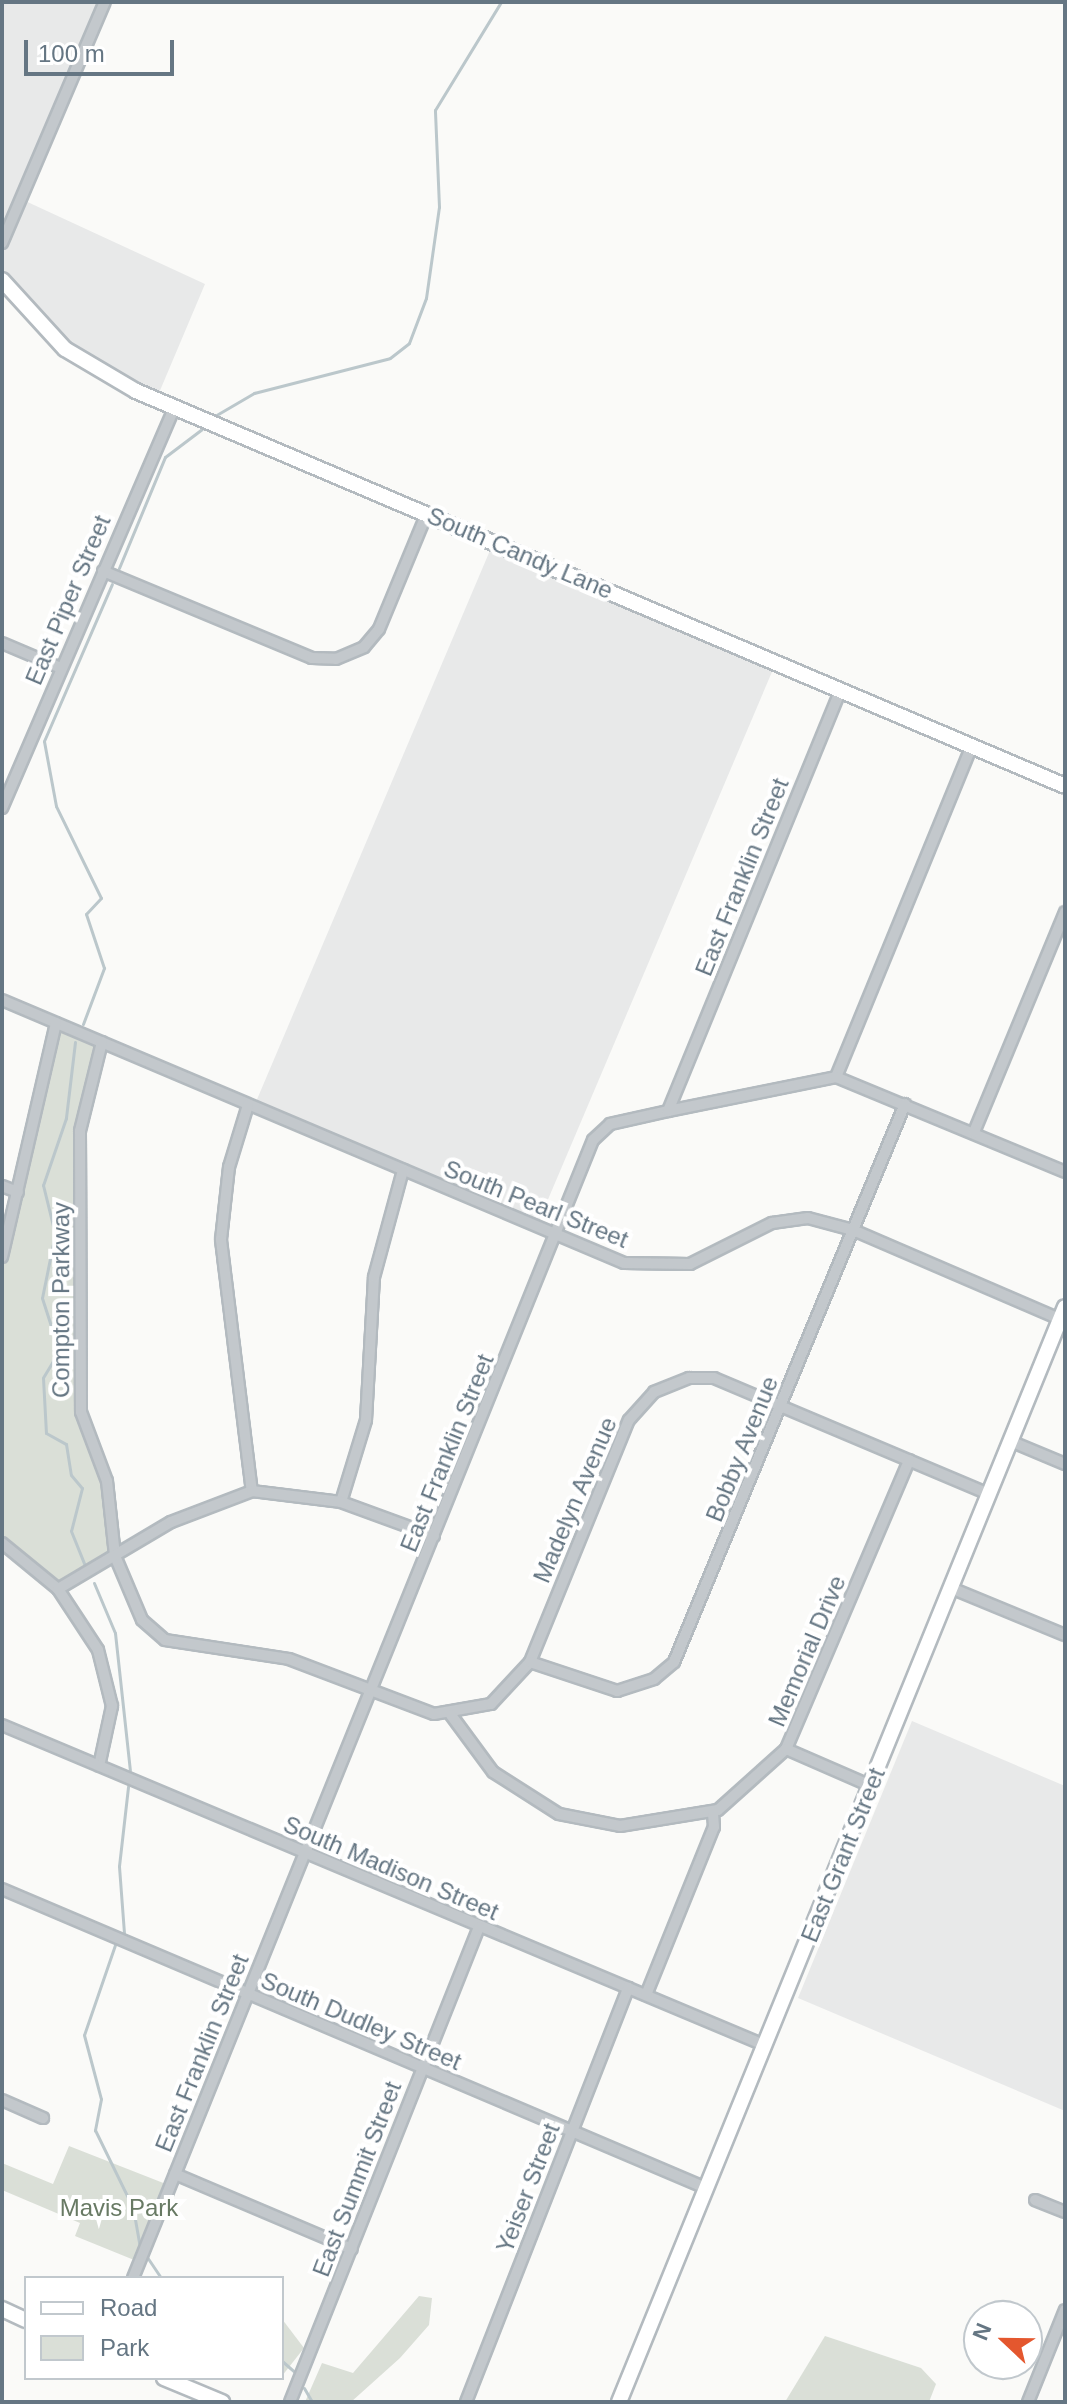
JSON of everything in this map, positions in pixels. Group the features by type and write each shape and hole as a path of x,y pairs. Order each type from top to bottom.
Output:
{"main road":[{"name":"South Candy Lane","path":"2,280 34,322 81,362 174,408 1065,786"},
{"name":"East Grant Street","path":"619,2402 1062,1313"},
{"path":"2,2309 24,2319"},
{"path":"169,2380 222,2402"}],"street":[{"path":"2,243 105,2"},
{"name":"East Piper Street","path":"2,808 174,408"},
{"path":"103,571 312,658 336,659 358,651 379,629 427,513"},
{"path":"2,643 61,668"},
{"name":"East Franklin Street","path":"134,2276 600,1131 668,1111 841,690"},
{"path":"836,1077 972,746"},
{"path":"974,1132 1065,912"},
{"name":"South Pearl Street","path":"2,1000 624,1263 667,1268 713,1256 783,1220 853,1230 1062,1313"},
{"path":"2,1257 56,1023"},
{"name":"Compton Parkway","path":"102,1042 80,1131 79,1400 107,1481 115,1556"},
{"path":"668,1111 836,1077 1065,1172"},
{"name":"Bobby Avenue","path":"530,1662 604,1690 630,1689 665,1672 687,1639 905,1104"},
{"path":"248,1105 229,1167 221,1240 252,1491"},
{"path":"341,1502 366,1420 374,1277 403,1170"},
{"path":"2,1186 18,1192"},
{"name":"Madelyn Avenue","path":"451,1715 503,1696 530,1662 629,1420 644,1400 676,1380 702,1377 782,1405 989,1494"},
{"path":"1010,1441 1065,1464"},
{"name":"Memorial Drive","path":"713,1812 786,1749 909,1460"},
{"path":"58,1589 200,1508 252,1491 341,1502 434,1536"},
{"path":"2,1543 58,1589 109,1681 110,1730 99,1766"},
{"path":"115,1556 142,1620 165,1640 289,1659 451,1715 493,1772 559,1814 620,1826 713,1812 714,1827 646,1995"},
{"path":"951,1588 1065,1635"},
{"name":"South Madison Street","path":"2,1725 764,2045"},
{"path":"786,1749 871,1786"},
{"name":"South Dudley Street","path":"2,1889 706,2188"},
{"name":"East Summit Street","path":"290,2402 479,1927"},
{"name":"Yeiser Street","path":"466,2402 628,1988"},
{"path":"2,2100 43,2118"},
{"path":"175,2174 352,2249"},
{"path":"1035,2200 1065,2212"},
{"path":"1028,2402 1065,2310"}],"shaded area":[{"path":"2,2 103,2 21,199 205,284 156,400 81,362 2,280"},
{"path":"494,541 777,661 536,1227 254,1107"},
{"path":"912,1721 1065,1786 1065,2111 798,1998"}],"green space":[{"path":"56,1023 102,1042 85,1093 79,1389 101,1463 115,1556 58,1589 2,1543 2,1257"},
{"name":"Mavis Park","path":"69,2146 171,2186 139,2262 75,2236 80,2223 2,2190 2,2163 53,2184"},
{"path":"419,2296 432,2298 429,2325 400,2358 351,2402 305,2402 322,2363 353,2373"},
{"path":"284,2322 304,2348 284,2373"},
{"path":"825,2336 921,2368 936,2384 929,2402 785,2402"}],"waterway":[{"path":"213,417 254,393 390,358 409,343 426,298 439,207 435,110 501,2"},
{"path":"119,568 165,457 202,429"},
{"path":"83,1024 104,968 86,914 101,898 56,806 44,741 112,584"},
{"path":"75,1042 66,1118 43,1185 55,1234 42,1298 59,1351 43,1378 46,1433 66,1444 71,1475 82,1488 71,1531 86,1568"},
{"path":"94,1583 115,1633 130,1770"},
{"path":"124,1933 119,1866 128,1787"},
{"path":"116,1942 84,2035 101,2099 95,2130 133,2208 139,2243"},
{"path":"147,2257 160,2276"},
{"path":"284,2363 297,2374"},
{"path":"304,2388 312,2402"}]}
